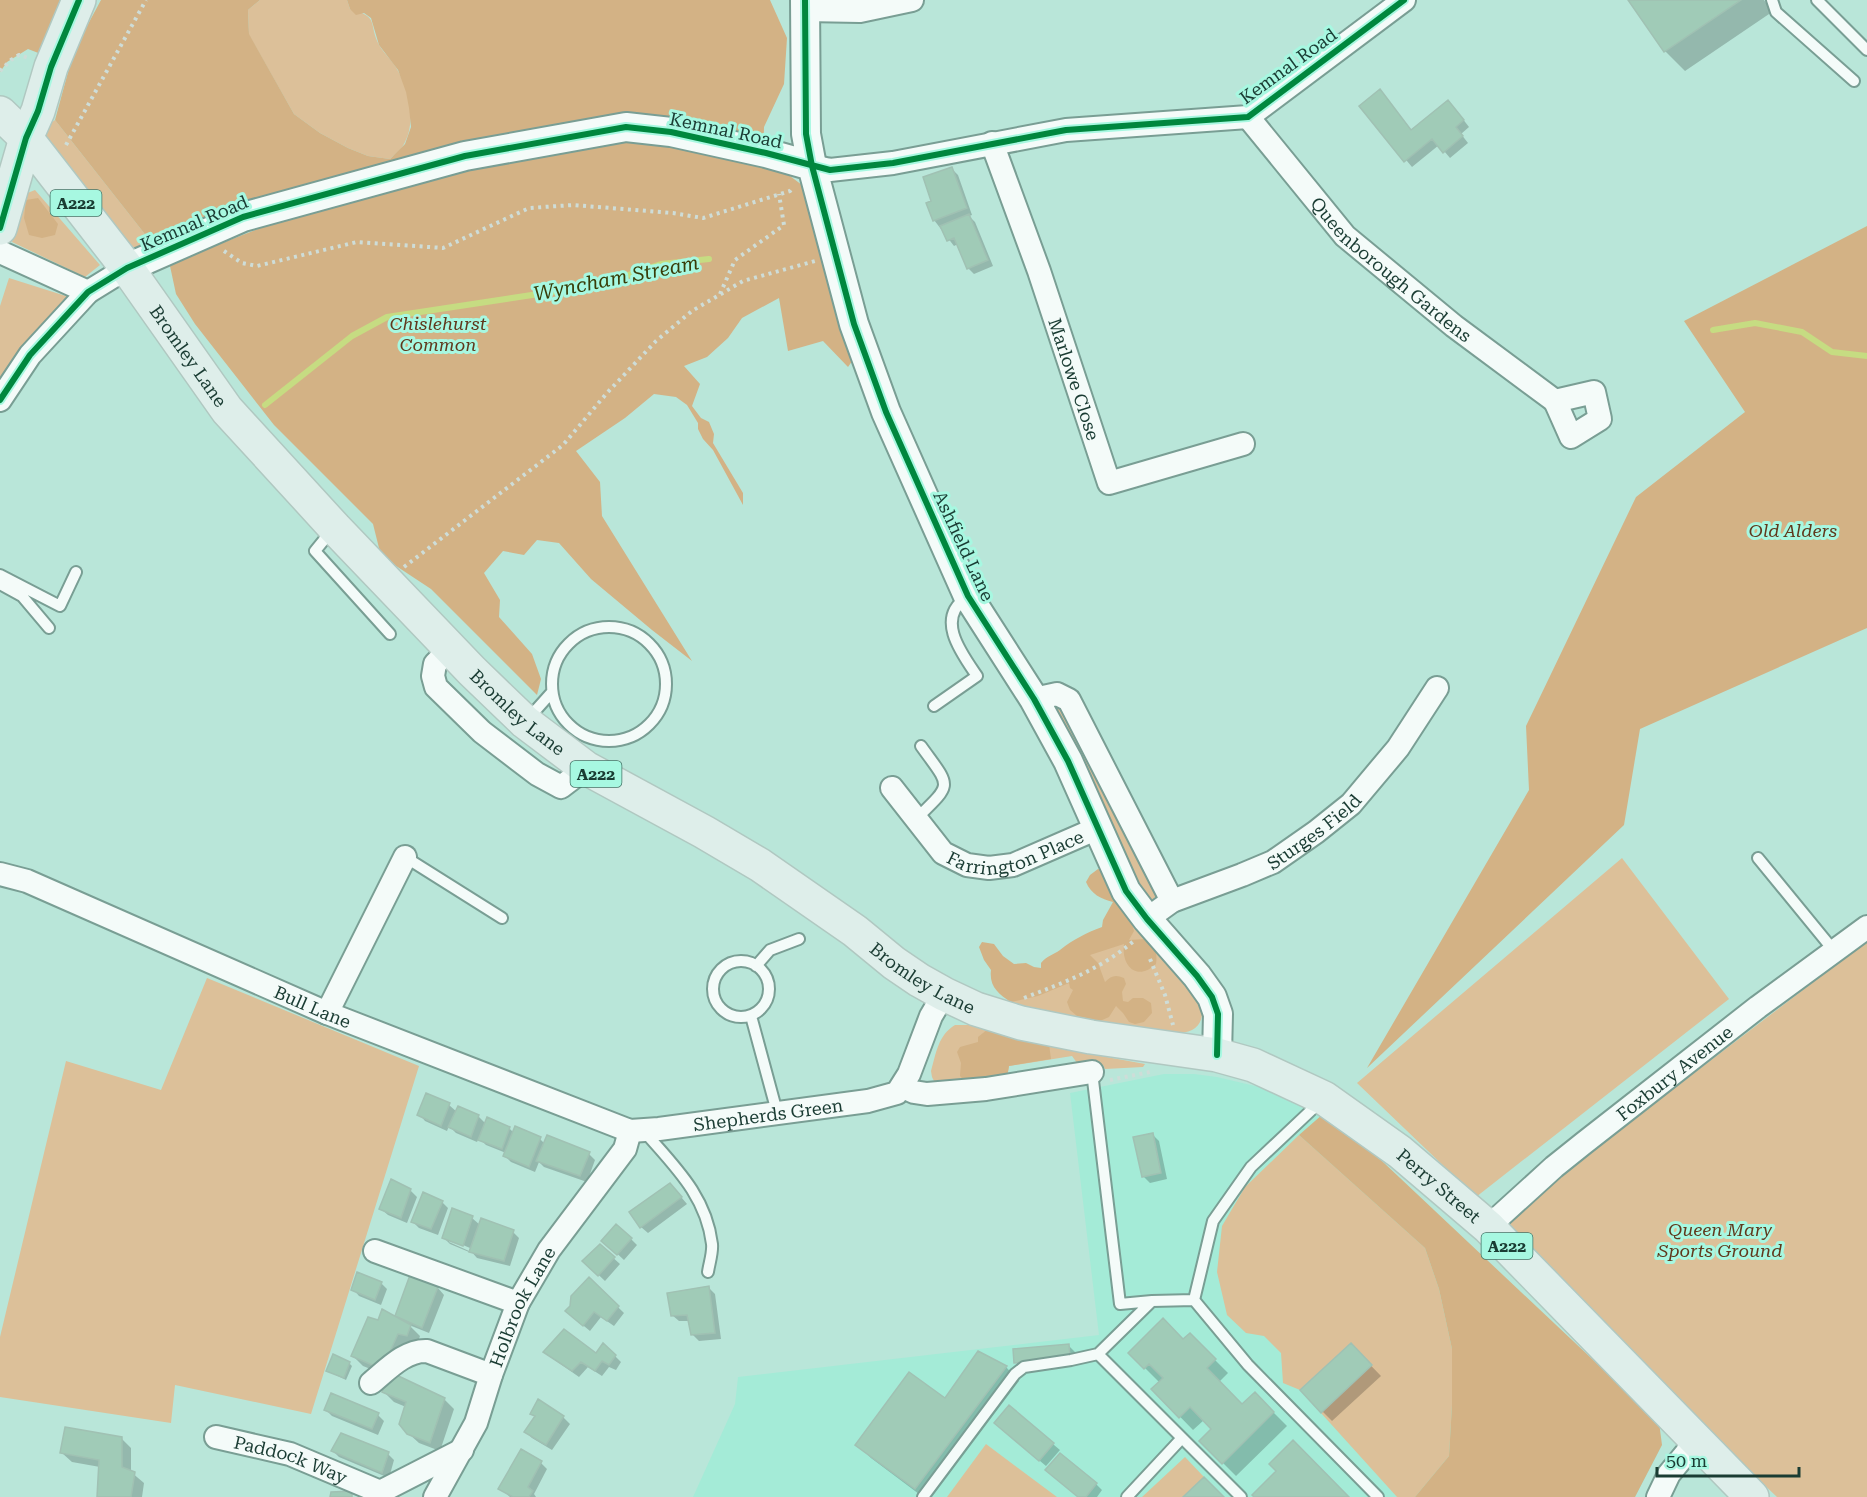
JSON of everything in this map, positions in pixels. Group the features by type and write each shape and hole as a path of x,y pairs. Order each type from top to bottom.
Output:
{"main road":[{"path":"0,228 26,138 38,111 51,67 79,0"},
{"name":"A222","path":"0,113 26,138"},
{"name":"Bromley Lane","path":"26,138 127,268 227,410 335,528 450,648 525,722 586,768 760,865 855,931 894,963 944,994 976,1009 1020,1023 1091,1037 1217,1055"},
{"name":"Perry Street","path":"1217,1055 1253,1065 1324,1098 1400,1152 1488,1227 1752,1497"}],"street":[{"path":"805,5 860,11 912,0"},
{"name":"Kemnal Road","path":"127,268 243,217 465,156 626,128 682,135 766,153 830,170 892,163 1066,130 1248,117 1404,0"},
{"name":"Ashfield Lane","path":"805,5 806,134 812,166 854,324 886,412 968,596 1034,699 1068,761 1144,929 1197,976 1212,998 1218,1014 1217,1055"},
{"name":"Queenborough Gardens","path":"1248,117 1345,237 1454,326 1555,401"},
{"name":"Marlowe Close","path":"992,143 1039,271 1109,483 1243,444"},
{"path":"0,252 88,292"},
{"path":"0,400 30,355 88,292 127,268"},
{"path":"450,648 435,664 433,676 436,687 482,732 537,774 561,787 586,768"},
{"name":"Sturges Field","path":"1144,929 1172,901 1242,876 1273,862 1351,804 1398,748 1437,688"},
{"path":"1034,699 1058,694 1069,700 1172,901"},
{"name":"Farrington Place","path":"892,788 943,853 967,865 989,868 1013,865 1098,828"},
{"path":"327,1013 405,857"},
{"name":"Bull Lane","path":"0,874 27,881 327,1013 637,1130"},
{"name":"Foxbury Avenue","path":"1488,1227 1561,1161 1758,1007 1867,927"},
{"path":"944,994 931,1016 903,1087 927,1094 986,1089 1092,1072"},
{"name":"Shepherds Green","path":"637,1130 888,1097 903,1087"},
{"name":"Holbrook Lane","path":"435,1497 476,1423 518,1303 549,1250 637,1130"},
{"path":"375,1251 518,1303"},
{"path":"371,1383 410,1354 421,1351 427,1351 491,1375"},
{"name":"Paddock Way","path":"216,1437 290,1454 380,1492 462,1450"},
{"path":"1658,1497 1669,1474 1697,1440"}],"lane":[{"path":"1772,0 1776,12 1854,81"},
{"path":"1816,0 1867,50"},
{"path":"335,528 315,551 390,634"},
{"path":"0,575 60,606 76,572"},
{"path":"0,584 22,596 49,628"},
{"path":"934,705 977,676 959,650 952,627 955,608 968,596"},
{"path":"525,722 552,692 552,673 559,655 572,640 589,630 608,627 627,630 644,639 658,654 665,672 666,691 661,709 651,724 636,735 619,741 600,742 575,731 557,710 552,692"},
{"path":"916,819 941,794 945,785 944,777 921,746"},
{"path":"405,857 502,918"},
{"path":"1758,858 1835,952"},
{"path":"756,966 770,950 799,939"},
{"path":"743,961 756,966 766,976 770,986 766,1004 759,1012 751,1016 733,1016 718,1006 714,998 715,980 725,966 733,962 743,961"},
{"path":"751,1016 777,1112"},
{"path":"1092,1072 1120,1304 1194,1300"},
{"path":"1194,1300 1213,1221 1251,1167 1324,1098"},
{"path":"637,1130 684,1177 698,1197 713,1246 708,1272"},
{"path":"1194,1300 1248,1365 1378,1497"},
{"path":"923,1497 1015,1374 1024,1367 1071,1360 1098,1353 1152,1301"},
{"path":"1098,1353 1241,1497"},
{"path":"1127,1497 1182,1438"}],"path":[{"path":"66,144 146,0"},
{"path":"201,235 242,263 257,266 357,242 443,248 529,208 573,205 673,213 703,218 790,191 812,166"},
{"path":"719,295 735,260 784,225 779,194"},
{"path":"386,581 563,445 607,393 656,341 692,310 743,281 836,255"},
{"path":"1019,999 1073,979 1118,955 1141,935 1144,929"},
{"path":"1148,955 1165,995 1176,1034"},
{"path":"1092,1072 1102,1081 1154,1072"}],"shaded area":[{"path":"1164,1074 1217,1077 1302,1097 1382,1161 1662,1445 1635,1497 693,1497 735,1404 738,1377 1099,1335 1070,1093"}],"green space":[{"path":"0,0 68,0 41,54 28,49 7,62 0,72"},
{"name":"Chislehurst Common","path":"101,0 260,0 248,10 249,34 294,114 320,133 348,148 368,156 390,159 405,144 411,127 406,92 398,70 379,45 371,18 364,13 356,15 350,9 347,0 770,0 787,38 784,84 764,127 763,165 790,176 810,191 855,357 848,367 823,341 788,351 779,298 742,318 728,338 707,357 684,366 700,384 692,406 701,418 709,422 714,434 713,443 743,493 743,505 713,450 703,439 698,423 687,405 676,397 654,394 625,418 576,451 600,482 602,516 692,661 591,579 559,543 537,540 524,555 503,551 484,573 500,600 499,617 532,654 541,679 537,695 431,589 381,556 373,524 274,425 195,324 176,294 170,266 281,220 155,247 55,120 74,50"},
{"path":"260,0 347,0 350,9 369,18 379,45 402,79 410,106 410,125 405,142 390,159 368,156 348,148 320,133 294,114 249,35 248,10"},
{"path":"55,120 155,247 133,247 124,241 48,142 44,128"},
{"path":"35,190 100,265 85,277 12,242 25,194"},
{"path":"38,198 58,224 55,235 42,238 29,235 24,218 26,200"},
{"name":"Old Alders","path":"1867,226 1867,628 1640,729 1624,825 1367,1068 1529,790 1526,726 1636,497 1745,412 1684,321"},
{"path":"9,278 69,297 0,386 0,306"},
{"path":"1060,704 1156,889 1156,896 1152,901 1147,902 1139,891 1054,711 1055,706"},
{"path":"1622,858 1729,999 1476,1197 1357,1083"},
{"path":"1098,869 1104,870 1129,913 1134,931 1129,940 1145,939 1151,944 1155,950 1156,964 1143,972 1132,969 1125,959 1124,944 1090,955 1098,963 1105,982 1113,976 1124,978 1126,984 1122,992 1123,1001 1143,998 1151,1003 1152,1013 1144,1022 1135,1024 1129,1022 1116,1006 1109,1017 1100,1021 1077,1016 1070,1010 1067,1002 1073,990 1069,983 1038,996 1011,1002 998,993 993,985 991,970 979,947 982,942 994,944 1003,956 1014,964 1026,963 1041,968 1041,963 1048,957 1080,937 1102,927 1103,920 1113,902 1097,895 1086,882 1090,875"},
{"path":"1120,900 1201,1002 1201,1019 1196,1027 1179,1033 1059,1015 1004,1002 1110,931"},
{"name":"Queen Mary Sports Ground","path":"1867,941 1867,1497 1777,1497 1494,1226"},
{"path":"207,978 419,1066 311,1414 175,1385 171,1423 0,1397 0,1337 66,1061 161,1090"},
{"path":"955,1025 969,1025 1085,1053 1145,1064 1143,1067 1105,1069 1103,1065 1086,1068 1080,1067 1072,1056 1009,1066 1008,1072 936,1085 931,1071 936,1052 941,1039"},
{"path":"988,1029 1049,1044 1051,1059 1009,1066 1007,1077 966,1083 960,1076 961,1063 957,1052 960,1047 978,1042 978,1037"},
{"path":"1323,1114 1382,1161 1659,1422 1662,1445 1635,1497 1415,1497 1449,1456 1452,1349 1439,1289 1425,1248 1299,1135"},
{"path":"1299,1135 1425,1248 1439,1289 1452,1349 1449,1456 1415,1497 1397,1497 1321,1413 1372,1365 1351,1343 1300,1390 1283,1383 1281,1353 1264,1336 1246,1333 1227,1315 1217,1272 1222,1226 1245,1187"},
{"path":"986,1444 1057,1497 947,1497"},
{"path":"1185,1457 1204,1477 1183,1497 1142,1497"}],"building":[{"path":"1628,0 1741,0 1664,52"},
{"path":"1380,89 1411,130 1448,100 1464,120 1456,127 1463,136 1443,153 1432,139 1404,162 1359,106"},
{"path":"952,167 967,208 933,221 926,203 931,201 923,177"},
{"path":"969,214 988,260 967,269 954,238 947,241 940,226"},
{"path":"426,1093 450,1103 441,1126 417,1115"},
{"path":"458,1106 479,1115 471,1137 448,1127"},
{"path":"487,1117 510,1127 502,1149 478,1140"},
{"path":"515,1126 541,1137 529,1167 503,1156"},
{"path":"1153,1133 1161,1173 1142,1177 1133,1137"},
{"path":"547,1135 590,1152 580,1176 536,1161"},
{"path":"391,1179 411,1189 401,1218 379,1209"},
{"path":"670,1183 682,1197 640,1228 629,1212"},
{"path":"423,1192 443,1201 431,1229 411,1222"},
{"path":"452,1208 473,1216 463,1246 442,1238"},
{"path":"481,1218 514,1230 504,1261 469,1252"},
{"path":"616,1224 632,1238 617,1255 601,1241"},
{"path":"600,1244 615,1257 598,1276 582,1261"},
{"path":"357,1272 382,1282 375,1300 351,1290"},
{"path":"410,1275 438,1287 422,1328 395,1316"},
{"path":"589,1277 619,1306 607,1321 594,1312 583,1326 565,1311 570,1306 571,1296"},
{"path":"709,1286 715,1333 691,1335 687,1315 671,1316 667,1293"},
{"path":"382,1309 411,1325 407,1336 398,1334 382,1369 351,1356 368,1317 378,1320"},
{"path":"1163,1318 1183,1339 1190,1333 1216,1359 1207,1368 1242,1404 1255,1392 1274,1412 1222,1464 1199,1441 1211,1429 1190,1407 1179,1418 1151,1389 1163,1378 1149,1364 1144,1369 1128,1353"},
{"path":"564,1329 596,1353 603,1343 616,1355 609,1365 602,1361 595,1371 581,1362 572,1371 543,1352"},
{"path":"1351,1343 1372,1365 1321,1413 1300,1390"},
{"path":"1069,1344 1070,1358 1014,1363 1013,1349"},
{"path":"978,1351 1007,1366 915,1489 855,1445 909,1372 945,1398"},
{"path":"333,1354 350,1362 344,1378 326,1371"},
{"path":"390,1372 445,1398 430,1443 407,1434 399,1424 406,1402 382,1392"},
{"path":"331,1393 379,1413 372,1429 324,1410"},
{"path":"538,1399 564,1416 546,1445 524,1432 535,1416 530,1414"},
{"path":"1009,1405 1054,1443 1039,1461 994,1423"},
{"path":"65,1427 122,1437 122,1467 135,1472 131,1497 97,1497 99,1460 60,1453"},
{"path":"341,1433 389,1452 382,1473 331,1451"},
{"path":"1293,1440 1349,1497 1254,1497 1252,1495 1276,1471 1269,1464"},
{"path":"521,1449 542,1461 528,1487 533,1491 529,1497 513,1497 498,1489"},
{"path":"1060,1453 1097,1483 1086,1497 1078,1497 1045,1470"},
{"path":"1204,1477 1224,1497 1183,1497"},
{"path":"352,1491 352,1497 330,1497 331,1492"}],"waterway":[{"name":"Wyncham Stream","path":"265,405 352,336 387,317 598,285 661,264 709,259"},
{"name":"Wyncham Stream","path":"1713,330 1755,323 1802,332 1832,352 1867,356"}],"cycle path":[{"path":"0,228 26,138 38,111 51,67 79,0"},
{"path":"805,0 806,134 812,166 854,324 886,412 968,596 1034,699 1068,761 1126,891 1212,997 1218,1014 1217,1055"},
{"path":"0,400 30,355 88,292 127,268 243,217 465,156 626,127 671,132 830,170 893,163 1066,130 1248,117 1404,0"}]}
